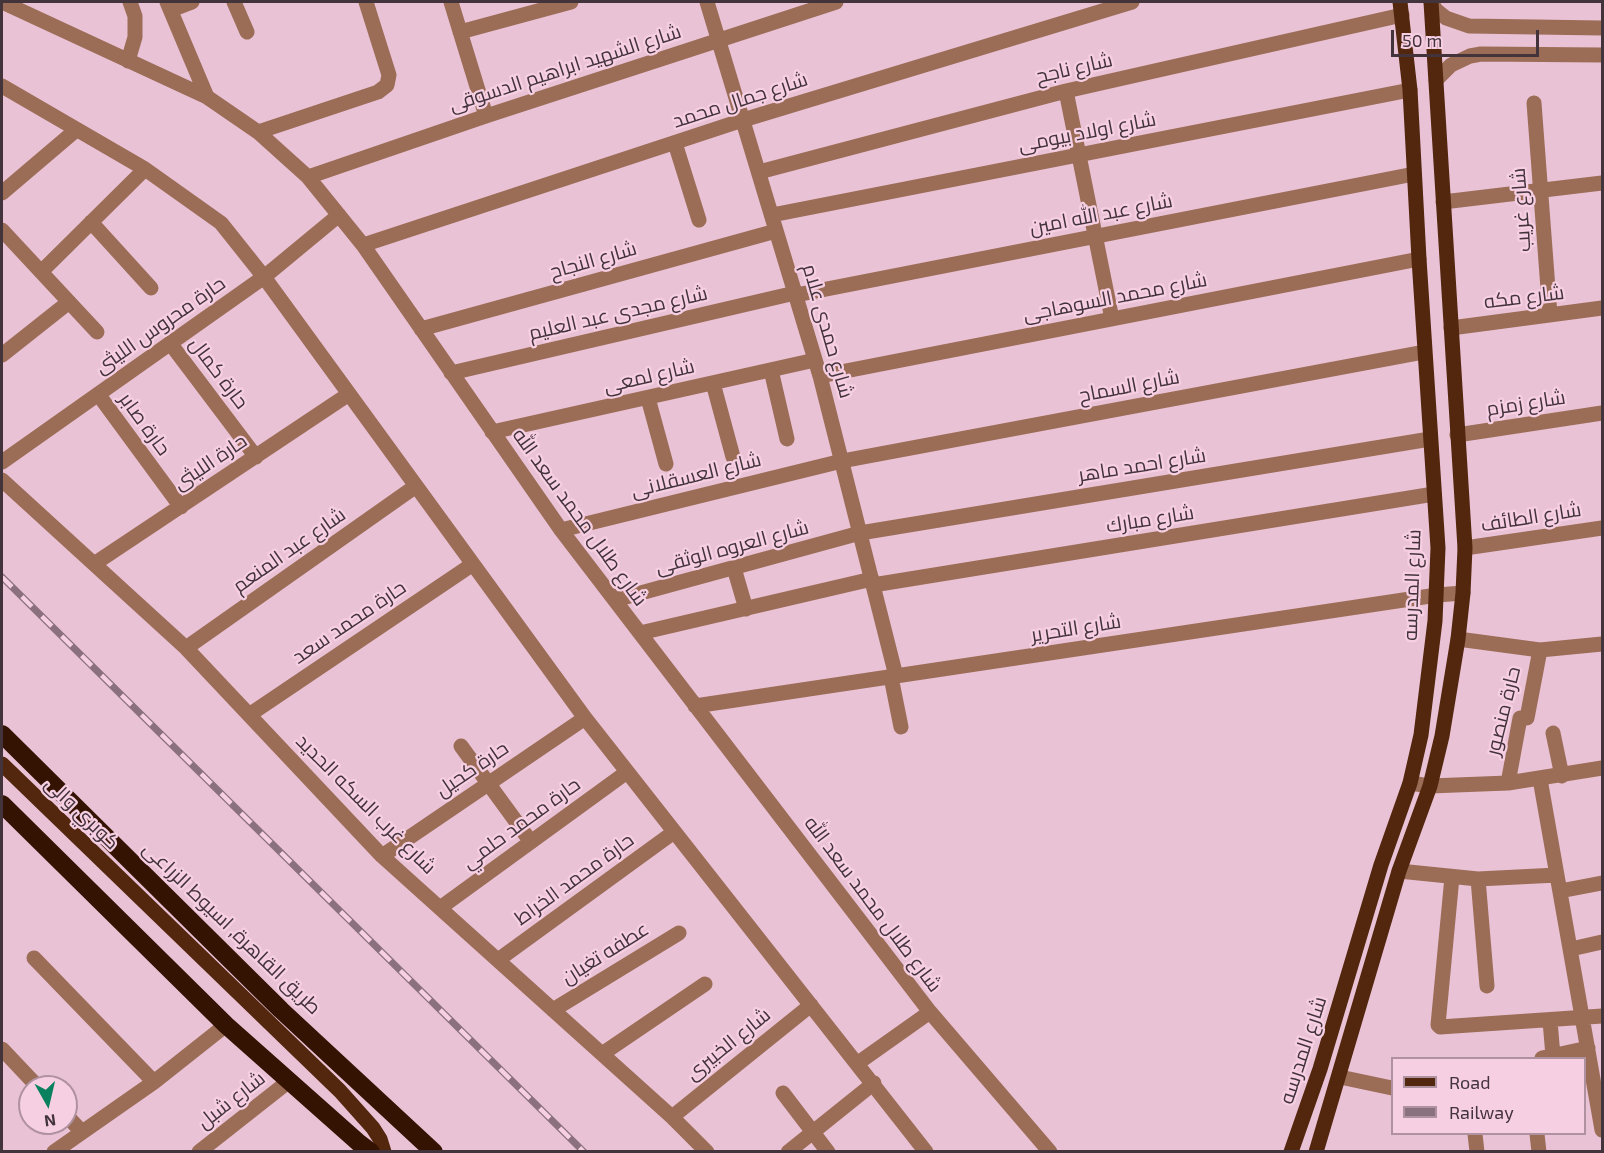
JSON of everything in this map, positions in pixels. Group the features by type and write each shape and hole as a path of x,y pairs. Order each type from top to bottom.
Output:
{"highway":[{"name":"طريق القاهرة, اسيوط الزراعى","path":"2,734 281,1010 434,1152"},
{"path":"2,804 226,1025 360,1149"}],"main road":[{"name":"شارع المدرسه","path":"1320,1151 1399,871 1430,786 1442,736 1464,593 1465,548 1431,2"},
{"name":"شارع المدرسه","path":"1292,1152 1320,1069 1381,865 1410,783 1421,735 1437,595 1438,548 1424,352 1410,90 1401,8"},
{"name":"كوبري والى","path":"2,764 340,1091 373,1128 384,1152"}],"street":[{"name":"شارع طلال محمد سعد الله","path":"2,2 207,97 258,132 309,177 363,245 561,530 930,1012 1050,1152"},
{"path":"129,61 135,37 135,16 130,2"},
{"path":"192,2 169,6 207,97"},
{"path":"234,2 248,32"},
{"path":"258,132 378,92 387,85 389,75 366,2"},
{"path":"450,2 486,116"},
{"path":"460,32 571,2"},
{"name":"شارع حمدى علام","path":"707,2 820,376 894,677 901,727"},
{"name":"شارع الشهيد ابراهيم الدسوقى","path":"309,177 486,116 836,2"},
{"name":"شارع جمال محمد","path":"363,245 743,120 1132,2"},
{"path":"1431,2 1436,10 1446,18 1469,26 1602,28"},
{"name":"شارع ناجح","path":"759,172 1066,91 1401,8"},
{"path":"1436,80 1451,65 1470,56 1481,54 1602,55"},
{"path":"2,86 145,169 221,223 264,277 585,718 926,1152"},
{"name":"شارع اولاد بيومى","path":"772,215 1410,90"},
{"path":"1066,91 1112,319"},
{"name":"شارع غريب","path":"1534,103 1550,315"},
{"path":"2,193 76,130"},
{"path":"675,142 699,220"},
{"path":"40,272 145,169"},
{"name":"شارع عبد الله امين","path":"795,294 1414,174"},
{"path":"1443,202 1602,183"},
{"name":"حارة محروس الليثى","path":"2,462 264,277 339,215"},
{"path":"91,222 152,288"},
{"path":"2,230 97,332"},
{"name":"شارع النجاح","path":"421,330 776,231"},
{"name":"شارع محمد السوهاجى","path":"820,376 1419,259"},
{"name":"شارع مجدى عبد العليم","path":"451,373 795,294"},
{"path":"2,354 69,302"},
{"name":"شارع مكه","path":"1451,328 1602,308"},
{"name":"حارة كمال","path":"170,343 256,456"},
{"name":"شارع السماح","path":"842,461 1424,352"},
{"name":"شارع لمعى","path":"492,432 815,360"},
{"path":"771,370 787,439"},
{"path":"713,383 733,457"},
{"name":"حارة صابر","path":"98,394 180,507"},
{"name":"حارة الليثى","path":"94,564 349,394"},
{"path":"648,398 666,464"},
{"name":"شارع زمزم","path":"1457,435 1602,412"},
{"name":"شارع احمد ماهر","path":"860,533 1430,439"},
{"name":"شارع العسقلانى","path":"561,530 842,461"},
{"name":"شارع غرب السكه الحديد","path":"2,480 186,648 382,856 672,1117 707,1152"},
{"name":"شارع عبد المنعم","path":"186,648 416,486"},
{"name":"شارع مبارك","path":"640,633 872,582 1434,494"},
{"name":"شارع الطائف","path":"1465,548 1602,528"},
{"name":"شارع العروه الوثقى","path":"615,600 860,533"},
{"name":"حارة محمد سعد","path":"249,715 473,564"},
{"path":"734,568 746,609"},
{"name":"شارع التحرير","path":"695,706 1437,595 1464,593"},
{"path":"1458,639 1540,650 1602,644"},
{"name":"حارة منصور","path":"1508,783 1520,718 1527,718 1540,650"},
{"name":"حارة كحيل","path":"382,856 585,718"},
{"path":"1553,733 1562,776"},
{"path":"460,747 531,842"},
{"path":"1410,783 1430,786 1508,783 1602,768"},
{"name":"حارة محمد حلمي","path":"440,908 627,772"},
{"path":"1540,779 1588,1048 1599,1088 1602,1130"},
{"name":"حارة محمد الخراط","path":"498,960 674,832"},
{"path":"1399,871 1478,879 1557,875"},
{"path":"1452,877 1438,1025 1440,1027 1602,1016"},
{"path":"1478,879 1487,986"},
{"path":"1560,891 1602,883"},
{"name":"عطفه تغيان","path":"554,1010 679,933"},
{"path":"1570,949 1602,942"},
{"path":"34,958 154,1082"},
{"path":"602,1054 705,984"},
{"name":"شارع الخبيرى","path":"672,1117 811,1005"},
{"path":"858,1063 930,1012"},
{"path":"1550,1021 1547,1057 1588,1048"},
{"path":"54,1152 154,1082 226,1025"},
{"path":"2,1049 27,1075"},
{"path":"1340,1077 1391,1088"},
{"name":"شارع شبل","path":"200,1152 289,1081"},
{"path":"788,1152 874,1083"},
{"path":"783,1093 828,1152"},
{"path":"78,1128 82,1132"},
{"path":"360,1149 373,1128"},
{"path":"1475,1135 1477,1152"},
{"path":"1537,1135 1539,1152"}],"railway":[{"path":"2,577 584,1152"}]}
